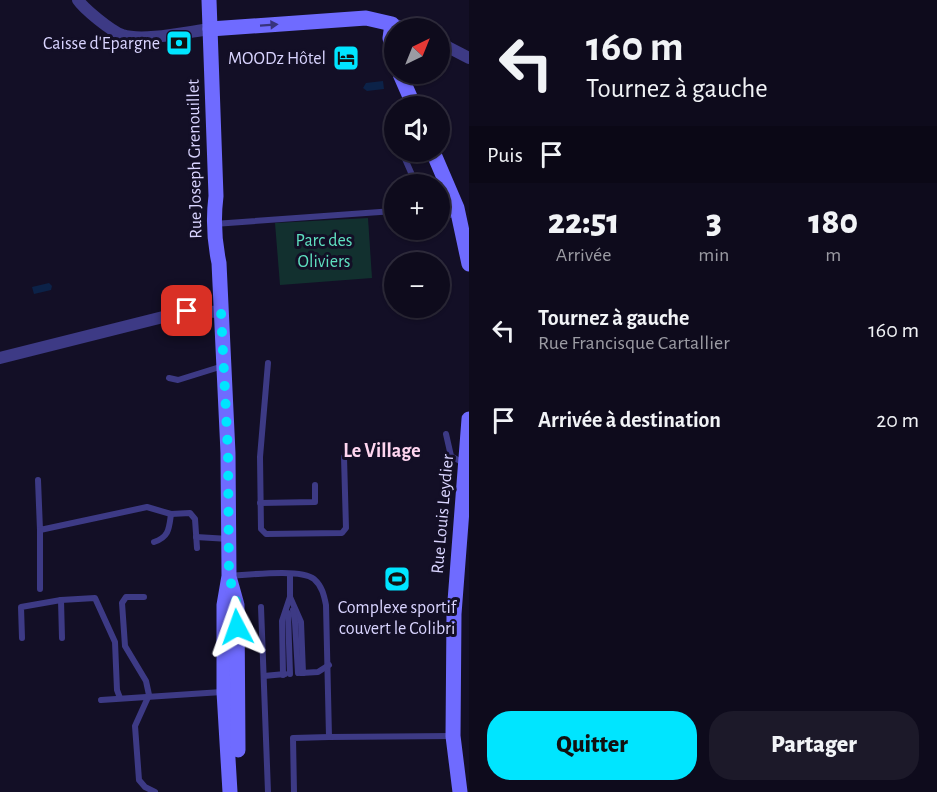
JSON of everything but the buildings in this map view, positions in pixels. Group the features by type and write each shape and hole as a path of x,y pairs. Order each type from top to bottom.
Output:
{"main road":[{"name":"Rue Joseph Grenouillet","path":"209,0 216,196 213,224 219,263 224,366 230,539 229,576 237,605 231,692 230,792"},
{"path":"210,29 366,18 384,22"},
{"path":"437,162 459,213 469,264"},
{"name":"Rue Louis Leydier","path":"463,792 453,736 454,614 465,525 469,419"},
{"name":"Rue Joseph Grenouillet","path":"231,692 239,792"}],"street":[{"path":"78,0 84,8 121,35 149,37 210,29"},
{"path":"450,48 469,58"},
{"path":"0,358 187,311 221,312"}],"lane":[{"path":"213,224 384,212"},
{"path":"450,214 459,213"},
{"path":"268,363 260,457 261,529 266,534 342,533 346,528 344,457"},
{"path":"169,378 178,380 224,366"},
{"path":"446,434 451,456 466,465"},
{"path":"38,480 40,589"},
{"path":"260,503 315,502 315,485"},
{"path":"40,530 147,507 171,514 190,513 193,515 197,548"},
{"path":"154,542 162,540 167,535 171,514"},
{"path":"196,537 230,539"},
{"path":"286,674 290,574"},
{"path":"229,576 307,575 314,579 324,594 329,665 327,704 329,737"},
{"path":"144,597 126,597 122,603 122,623 125,646 146,681 148,695 135,726 139,780 145,787 155,792"},
{"path":"290,597 301,622 300,673"},
{"path":"22,638 21,607 60,600 95,598 115,642 117,690 120,698"},
{"path":"60,600 62,638"},
{"path":"261,607 268,792"},
{"path":"264,676 318,672 329,665"},
{"path":"101,700 148,695 231,692"},
{"path":"294,792 293,738 453,736"}],"green space":[{"name":"Parc des Oliviers","path":"368,218 372,278 280,285 275,223"}],"water":[{"path":"383,81 384,89 367,91 363,88 366,83"},
{"path":"49,283 52,286 51,290 34,294 32,287"}],"place":[{"name":"Caisse d'Epargne","path":"179,43"},
{"name":"MOODz Hôtel","path":"346,58"},
{"name":"Complexe sportif couvert le Colibri","path":"397,579"}],"district":[{"name":"Le Village","path":"382,450"}],"route":[{"path":"187,311 221,312 228,453 229,576 237,605 237,627"}]}
